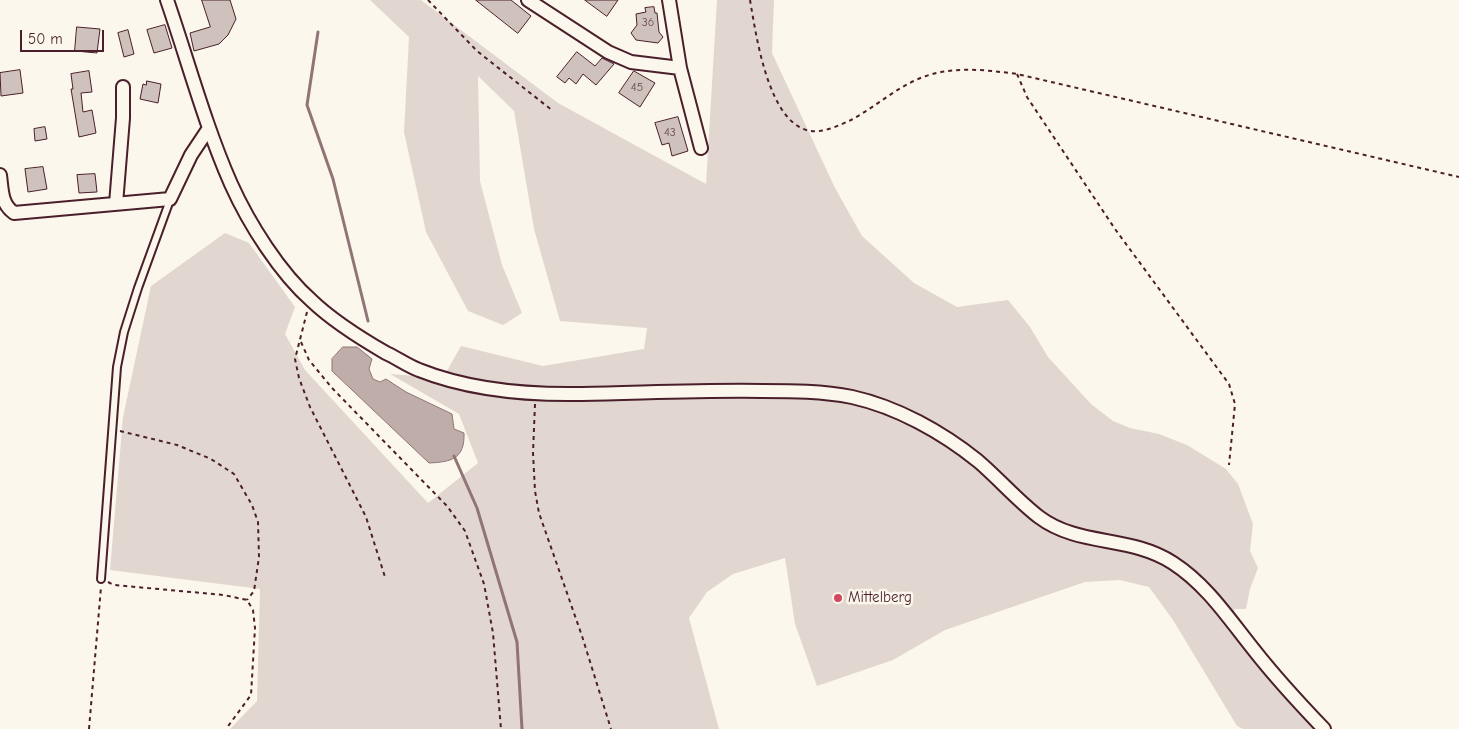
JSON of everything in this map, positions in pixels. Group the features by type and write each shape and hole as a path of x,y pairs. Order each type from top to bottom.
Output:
{"street":[{"path":"167,0 216,149 232,186 259,237 310,300 360,339 418,370 488,388 535,394 611,394 704,390 816,392 879,405 944,436 978,461 1040,517 1060,529 1076,536 1132,545 1172,562 1213,597 1256,653 1324,729"},
{"path":"528,0 608,52 631,62 680,68"},
{"path":"669,0 680,68 701,148"},
{"path":"116,204 123,118 123,87"},
{"path":"0,175 3,199 7,208 14,213 170,198 191,154 209,128"}],"lane":[{"path":"101,579 117,367 124,332 170,198"}],"path":[{"path":"428,0 477,51 553,111"},
{"path":"750,0 760,51 773,92 783,111 796,125 813,131 827,129 850,120 912,82 941,72 983,69 1017,74 1459,177"},
{"path":"1017,74 1027,97 1115,229 1229,384 1235,404 1229,465"},
{"path":"310,300 301,342 295,359 299,378 310,407 366,517 385,577"},
{"path":"301,342 309,360 332,388 448,506 465,531 484,584 493,633 501,729"},
{"path":"535,394 532,454 539,513 582,636 611,729"},
{"path":"113,430 177,445 211,458 234,474 252,505 258,522 259,557 254,592 247,600"},
{"path":"89,729 101,579 114,585 224,595 247,600 253,610 255,628 251,695 226,729"}],"shaded area":[{"path":"370,0 421,0 558,103 706,184 717,0 774,0 772,53 835,188 862,236 914,283 957,307 1008,300 1030,327 1048,357 1091,404 1113,421 1130,428 1159,434 1187,445 1226,469 1238,484 1253,524 1250,551 1258,568 1250,589 1246,609 1235,609 1227,626 1240,637 1255,664 1316,729 1243,729 1237,726 1173,620 1149,587 1120,580 1085,582 945,630 893,660 817,686 795,624 785,558 733,574 707,592 689,618 719,729 230,729 257,701 260,589 110,570 123,417 151,286 225,233 249,243 295,307 285,334 305,370 428,503 478,463 459,414 390,374 443,378 461,346 543,366 644,349 647,328 560,321 534,229 514,111 478,76 480,181 502,265 522,313 503,325 468,311 426,232 404,132 409,37"},
{"path":"343,347 357,347 372,359 369,369 373,379 380,382 386,379 406,392 452,414 454,429 464,433 464,442 459,454 444,462 429,463 332,371 332,359"}],"building":[{"path":"202,0 230,0 236,19 228,35 219,44 194,51 190,33 210,27"},
{"path":"476,0 511,0 531,16 518,33"},
{"path":"585,0 618,0 607,16"},
{"path":"654,7 655,13 657,13 659,32 663,37 658,43 636,40 631,33 637,25 636,14 646,12 645,8"},
{"path":"165,25 172,48 154,53 147,30"},
{"path":"77,27 100,29 97,53 75,51"},
{"path":"128,30 134,54 124,57 118,33"},
{"path":"577,52 595,66 602,58 614,64 596,85 583,74 576,84 569,78 565,83 557,77"},
{"path":"20,70 23,93 1,96 0,73"},
{"path":"89,71 92,92 81,93 83,112 92,110 96,133 79,137 71,89 73,89 71,74"},
{"path":"634,71 655,83 640,107 619,93"},
{"path":"147,81 161,84 158,103 140,99 143,84 146,85"},
{"path":"678,117 688,151 672,156 669,143 662,145 655,123"},
{"path":"45,127 47,139 35,141 34,129"},
{"path":"43,167 47,189 28,192 25,169"},
{"path":"95,174 97,192 79,193 77,175"}],"waterway":[{"path":"318,32 307,105 333,179 368,321"},
{"path":"454,456 477,508 517,642 522,729"}],"place":[{"name":"Mittelberg","path":"838,598"}]}
